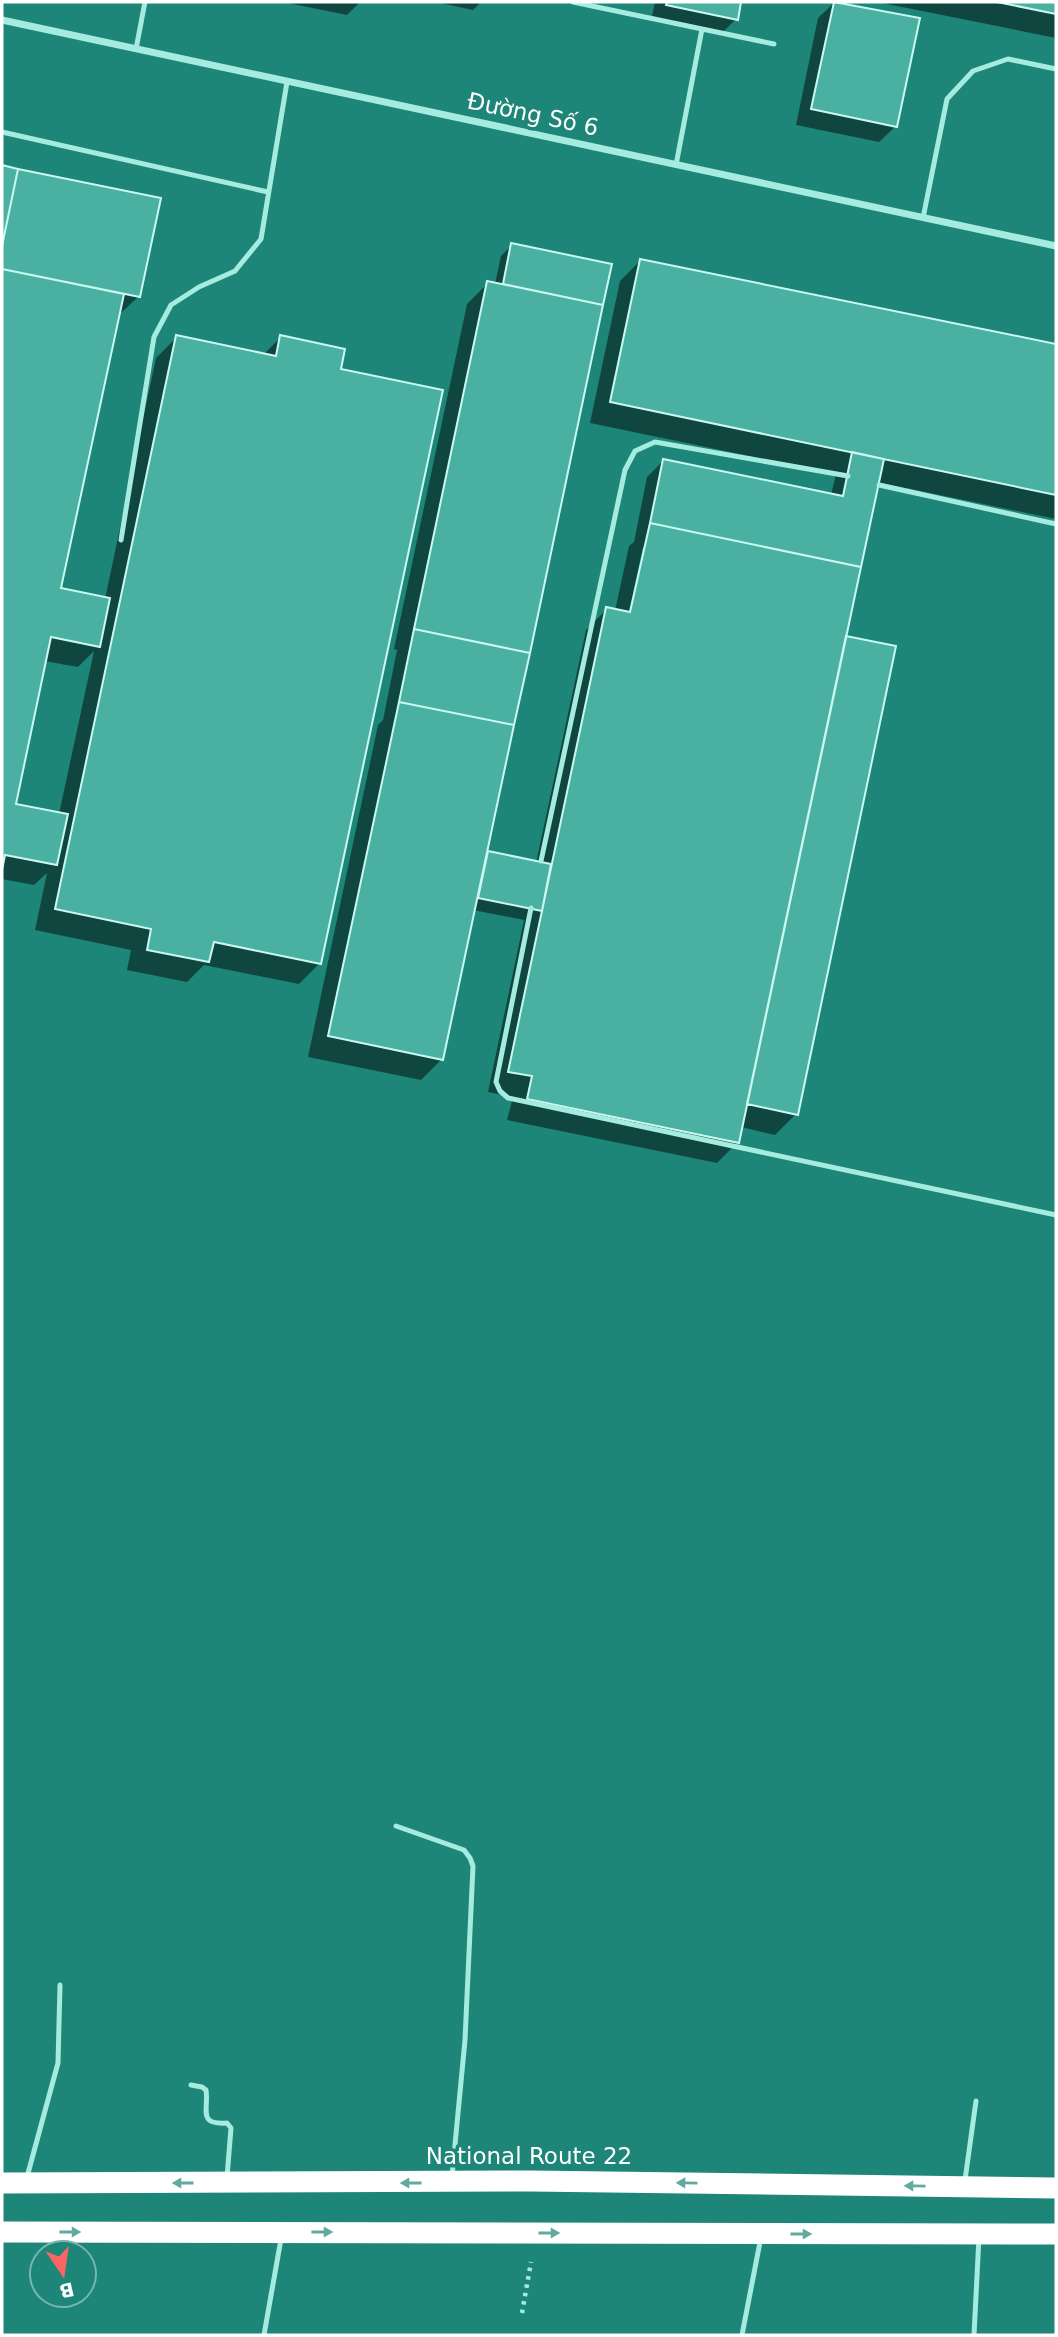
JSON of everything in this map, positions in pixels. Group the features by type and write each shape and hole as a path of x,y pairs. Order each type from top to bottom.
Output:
{"highway":[{"name":"National Route 22","path":"2,2183 531,2181 1056,2188"},
{"path":"2,2232 1056,2234"}],"street":[{"name":"Đường Số 6","path":"2,20 1056,246"}],"lane":[{"path":"136,49 145,2"},
{"path":"573,2 774,44"},
{"path":"676,165 702,29"},
{"path":"923,218 947,99 973,71 1008,59 1056,69"},
{"path":"121,540 154,337 171,305 199,287 235,271 261,239 287,82"},
{"path":"2,132 268,192"},
{"path":"541,861 625,470 635,450 655,442 848,476"},
{"path":"879,485 1056,524"},
{"path":"531,908 496,1082 500,1091 508,1098 1056,1215"},
{"path":"396,1826 464,1850 473,1866 465,2040 451,2183"},
{"path":"25,2183 58,2063 61,1985"},
{"path":"191,2085 206,2090 206,2117 209,2121 214,2124 227,2123 231,2128 227,2183"},
{"path":"964,2187 976,2101"},
{"path":"264,2335 282,2232"},
{"path":"742,2335 762,2234"},
{"path":"974,2335 979,2234"}],"path":[{"path":"522,2313 536,2233"}],"building":[{"path":"667,2 741,2 738,20 666,5"},
{"path":"834,2 920,18 897,127 811,109"},
{"path":"997,2 1056,2 1056,14"},
{"path":"2,165 18,169 2,246"},
{"path":"18,169 161,198 140,297 2,269 2,246"},
{"path":"511,243 612,264 603,305 503,284"},
{"path":"640,259 1056,344 1056,495 610,402"},
{"path":"2,269 124,294 61,588 110,598 100,647 51,637 16,804 68,814 57,865 5,855 2,870"},
{"path":"487,281 603,305 530,653 414,629"},
{"path":"176,335 276,356 280,335 345,349 341,369 443,390 321,964 214,942 209,962 147,950 151,929 55,909"},
{"path":"852,452 884,459 861,567 650,523 663,459 843,496"},
{"path":"650,523 861,567 739,1143 527,1099 532,1076 508,1072 606,607 630,612"},
{"path":"414,629 530,653 514,725 399,702"},
{"path":"846,636 896,646 798,1115 747,1104"},
{"path":"399,702 514,725 443,1060 328,1036"},
{"path":"488,851 551,864 542,911 478,898"}]}
